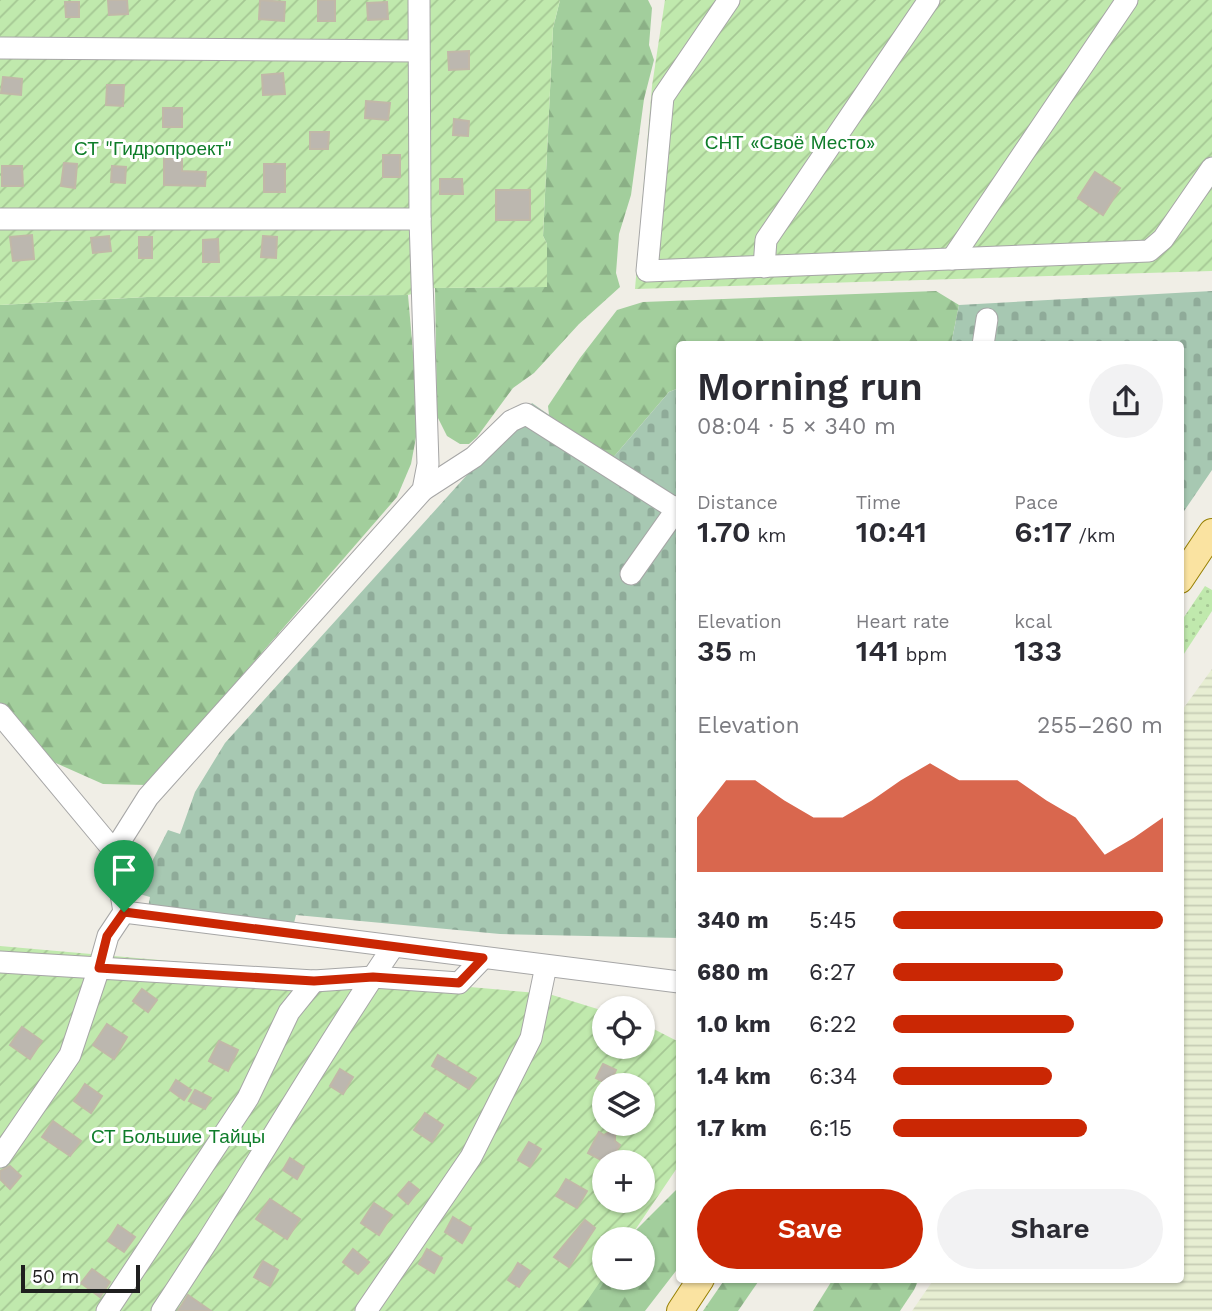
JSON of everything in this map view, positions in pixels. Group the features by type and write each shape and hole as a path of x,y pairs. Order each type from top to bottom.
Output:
{"main road":[{"path":"1184,574 1212,532"},
{"path":"680,1311 698,1283"}],"street":[{"path":"419,0 420,219 428,464 423,490"},
{"path":"729,0 663,97 647,271 1149,251 1163,239 1212,168"},
{"path":"764,267 766,240 929,0"},
{"path":"952,259 1127,0"},
{"path":"0,48 418,51"},
{"path":"0,219 420,219"},
{"path":"984,341 987,319"},
{"path":"114,851 148,797 423,490 474,457 511,421 526,414 676,508"},
{"path":"631,574 676,512"},
{"path":"0,714 114,851 124,912 107,936 99,968 69,1055 0,1157"},
{"path":"124,912 676,982"},
{"path":"162,1311 393,947"},
{"path":"0,962 314,981 373,977 459,983 483,958"},
{"path":"366,1311 471,1157 531,1038 547,966"},
{"path":"107,1311 248,1098 289,1012 314,981"}],"green space":[{"name":"СТ \"Гидропроект\"","path":"0,0 560,0 553,28 543,236 547,244 547,287 435,288 408,295 147,297 0,305"},
{"path":"560,0 648,0 652,8 649,45 654,60 644,99 631,195 619,234 616,273 620,287 579,324 534,373 513,388 477,437 469,444 460,444 447,436 437,416 435,288 547,287 547,244 543,236 553,28"},
{"name":"СНТ «Своё Место»","path":"665,0 1212,0 1212,271 635,289 652,86"},
{"path":"936,291 959,305 952,341 676,341 676,389 669,392 612,459 549,415 548,406 617,310 643,302"},
{"path":"1212,291 1212,470 1184,511 1184,341 952,341 959,305"},
{"path":"408,295 419,421 411,464 397,497 147,785 103,784 49,760 0,703 0,305 147,297"},
{"path":"676,389 676,938 500,934 296,915 293,927 147,913 150,897 136,893 168,830 180,834 195,792 225,743 532,403 612,459 669,392"},
{"path":"1205,586 1212,590 1212,611 1184,654 1184,617"},
{"path":"1212,669 1212,1311 912,1311 931,1283 1184,1283 1184,708"},
{"name":"СТ Большие Тайцы","path":"0,946 549,994 592,1007 592,1059 655,1059 655,1030 676,1040 676,1169 655,1201 655,1150 592,1150 592,1213 647,1213 637,1227 592,1227 592,1290 594,1290 580,1311 0,1311"},
{"path":"676,1190 676,1271 645,1311 571,1311 592,1280 592,1290 655,1290 655,1227 639,1227"},
{"path":"722,1283 757,1283 738,1311 703,1311"},
{"path":"830,1283 917,1283 900,1311 813,1311"}],"building":[{"path":"108,0 127,0 128,14 109,15"},
{"path":"260,0 285,2 284,21 259,19"},
{"path":"318,0 335,0 335,21 318,21"},
{"path":"65,2 79,2 79,17 66,17"},
{"path":"387,2 388,19 368,20 367,3"},
{"path":"469,51 469,69 449,70 448,52"},
{"path":"283,73 285,94 263,95 262,75"},
{"path":"3,77 22,79 21,95 1,93"},
{"path":"107,85 124,85 123,106 106,105"},
{"path":"366,101 390,103 388,120 365,118"},
{"path":"163,108 182,108 182,127 163,127"},
{"path":"454,119 469,121 468,136 453,135"},
{"path":"310,132 329,132 328,149 310,149"},
{"path":"383,155 400,155 400,177 383,177"},
{"path":"164,159 182,159 182,171 206,172 205,186 164,185"},
{"path":"64,163 77,164 75,188 61,186"},
{"path":"264,164 285,164 285,192 264,192"},
{"path":"2,166 22,166 23,186 2,186"},
{"path":"112,166 126,167 125,183 111,182"},
{"path":"1095,172 1120,188 1103,215 1078,198"},
{"path":"440,179 462,179 463,194 440,194"},
{"path":"496,190 530,190 530,220 496,220"},
{"path":"32,235 34,259 13,261 10,237"},
{"path":"109,236 111,251 93,253 91,238"},
{"path":"263,236 277,237 276,258 261,257"},
{"path":"139,237 152,237 152,258 139,258"},
{"path":"218,239 219,262 203,262 203,240"},
{"path":"142,989 157,1000 148,1012 133,1001"},
{"path":"107,1024 127,1037 114,1059 93,1045"},
{"path":"22,1027 42,1041 30,1059 10,1045"},
{"path":"219,1041 238,1050 228,1071 209,1061"},
{"path":"438,1055 476,1078 469,1089 432,1066"},
{"path":"603,1064 616,1070 615,1073 598,1073"},
{"path":"340,1069 353,1077 343,1094 330,1086"},
{"path":"176,1080 191,1090 184,1100 170,1090"},
{"path":"85,1084 102,1096 91,1113 74,1101"},
{"path":"195,1090 211,1098 205,1109 189,1101"},
{"path":"425,1113 443,1125 432,1142 414,1130"},
{"path":"53,1121 81,1141 70,1156 42,1137"},
{"path":"597,1136 615,1136 615,1141 620,1145 617,1150 592,1150 592,1155 588,1153"},
{"path":"529,1142 541,1149 530,1167 518,1160"},
{"path":"290,1158 304,1167 297,1179 283,1170"},
{"path":"10,1166 21,1176 10,1189 0,1179 0,1171"},
{"path":"566,1179 587,1191 577,1208 556,1196"},
{"path":"409,1182 419,1190 408,1204 398,1195"},
{"path":"270,1199 300,1219 287,1239 256,1219"},
{"path":"374,1203 392,1215 379,1235 361,1223"},
{"path":"453,1217 471,1228 462,1243 445,1232"},
{"path":"585,1220 594,1227 569,1267 554,1257"},
{"path":"118,1225 135,1237 124,1252 108,1241"},
{"path":"353,1249 369,1262 358,1274 343,1262"},
{"path":"427,1249 442,1258 434,1273 419,1264"},
{"path":"263,1261 278,1270 270,1286 254,1277"},
{"path":"518,1263 530,1271 519,1287 508,1280"},
{"path":"92,1269 110,1282 100,1297 81,1283"},
{"path":"188,1295 211,1311 178,1311"}],"route":[{"path":"124,912 483,958 459,983 373,977 314,981 99,968 107,936 124,912"}]}
